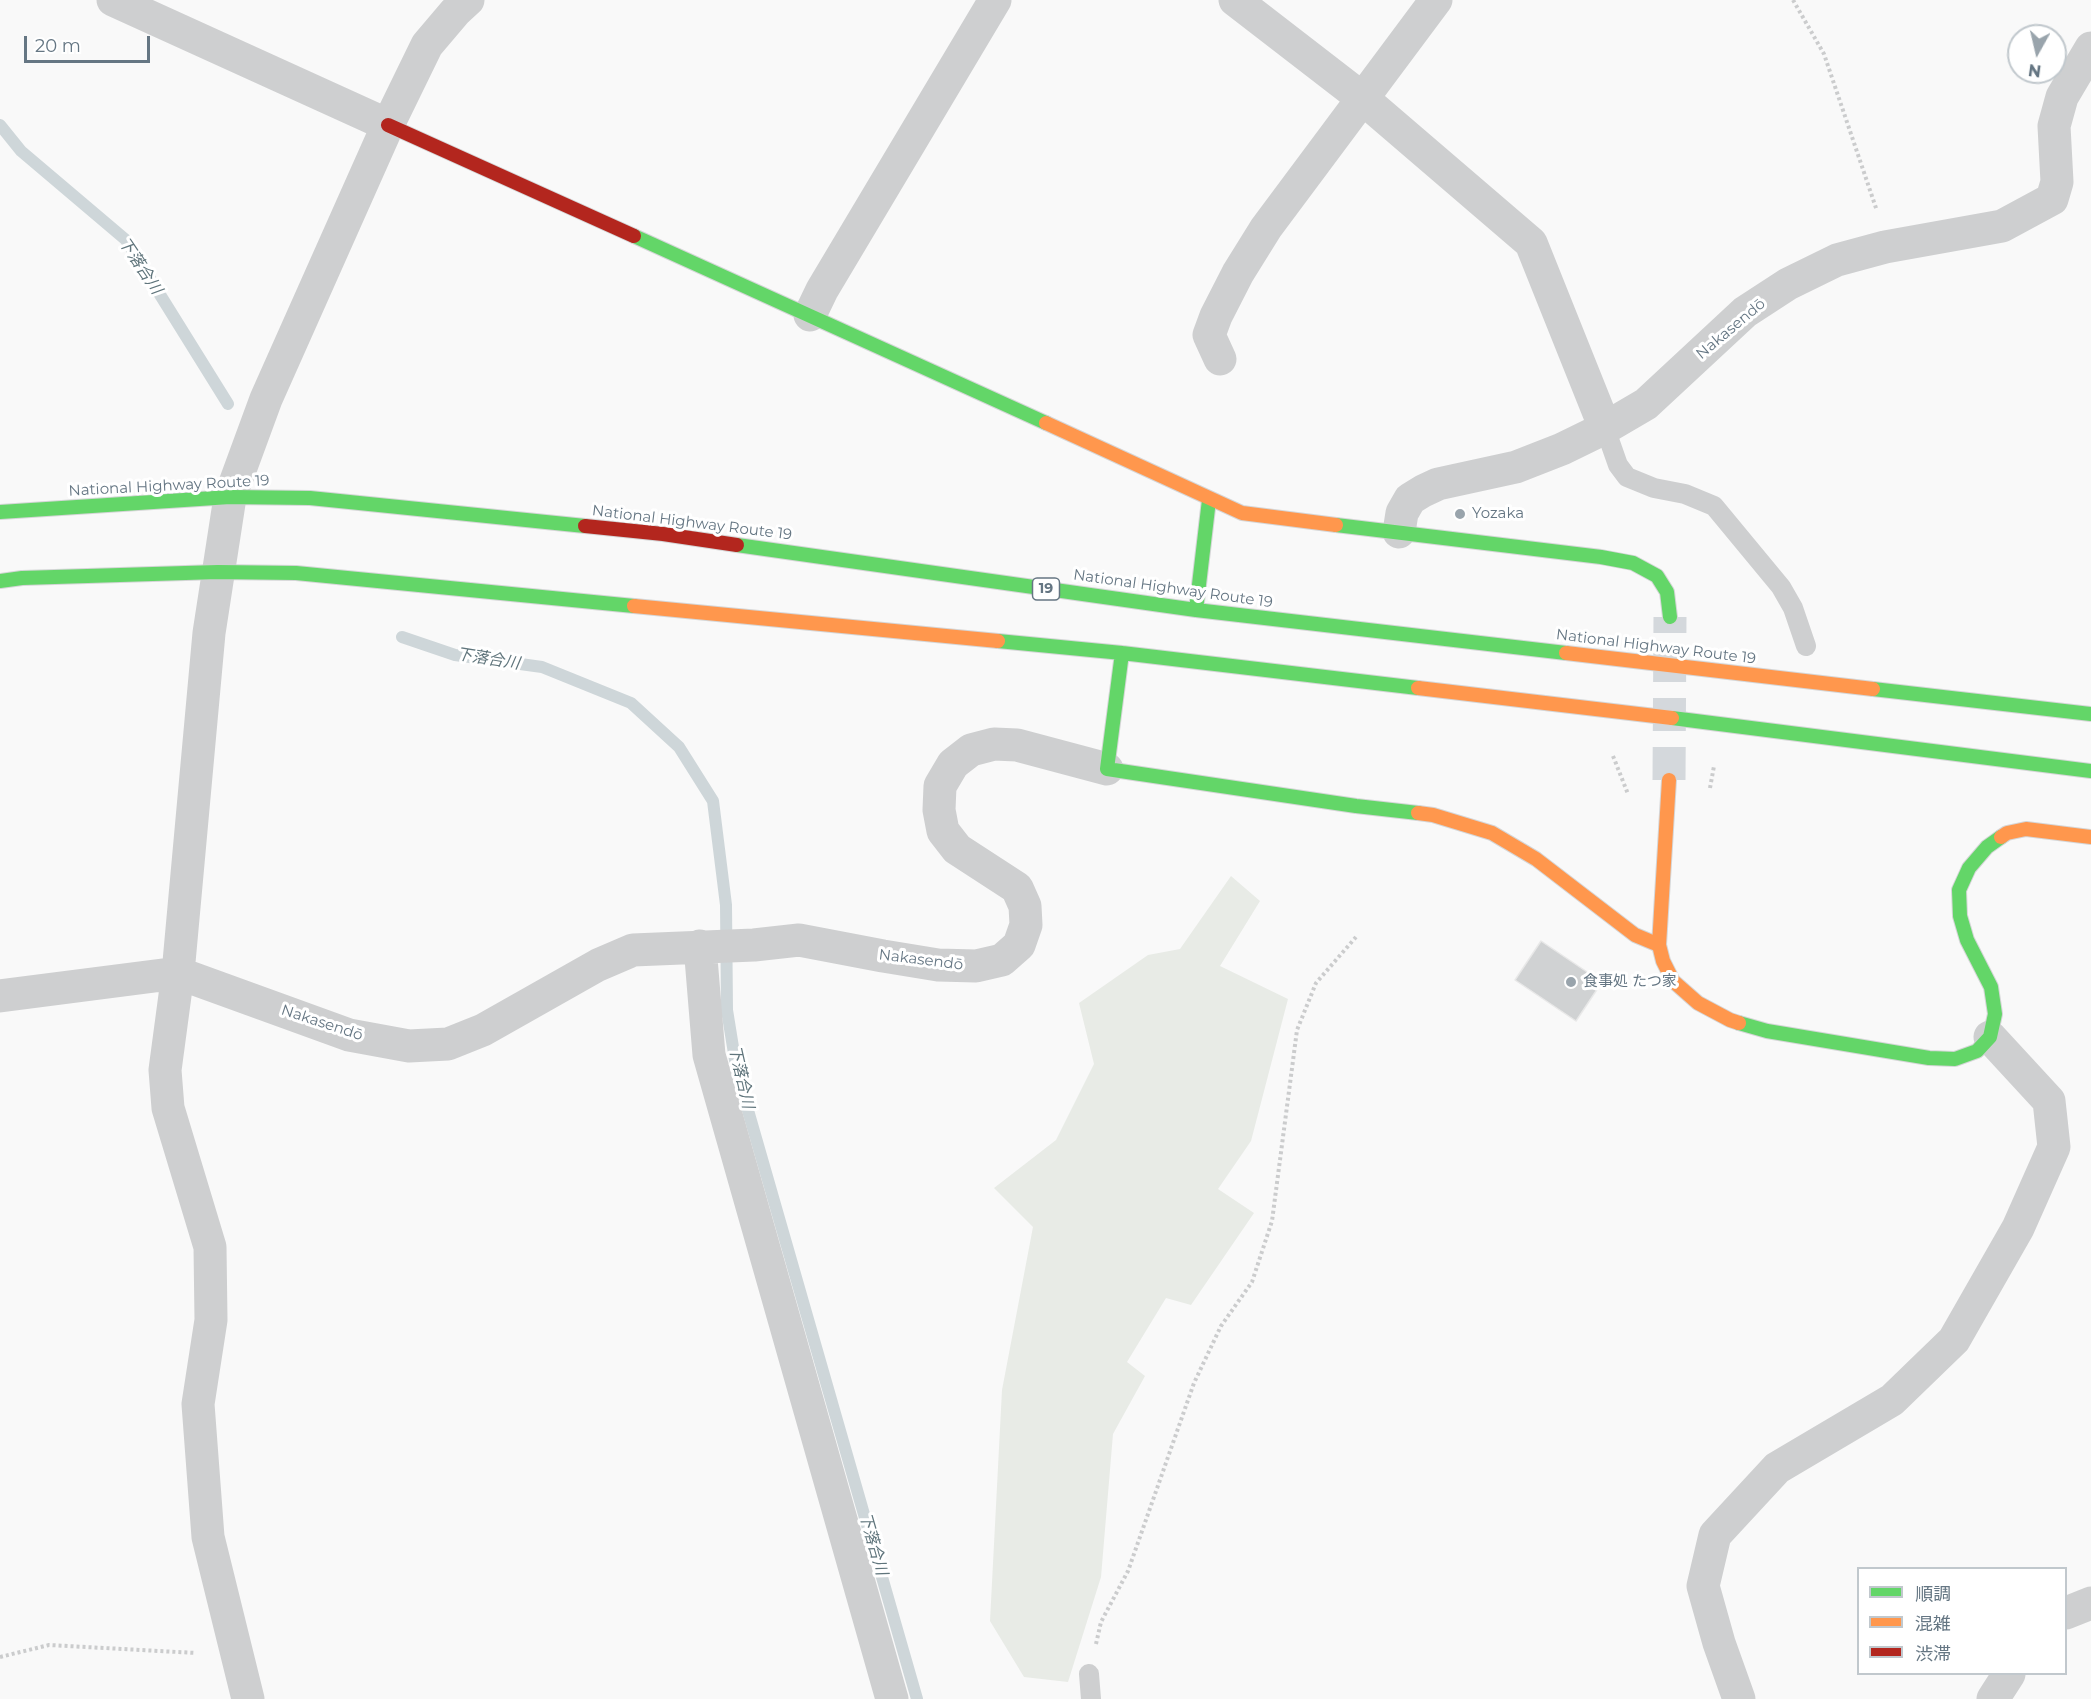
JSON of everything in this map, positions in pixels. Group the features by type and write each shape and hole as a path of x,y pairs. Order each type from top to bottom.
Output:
{"main road":[{"path":"388,125 810,315 1209,500 1242,513 1632,562 1657,576 1667,592 1670,617"},
{"name":"National Highway Route 19","path":"0,512 230,497 310,498 663,534 1196,610 2091,714"},
{"path":"1196,610 1209,500"},
{"path":"0,581 22,578 218,572 308,574 1122,653 1763,729 2091,771"},
{"path":"1122,653 1107,769 1433,815 1492,833 1536,859 1635,935 1659,945"},
{"path":"1669,780 1659,945 1663,961 1673,981 1698,1003 1730,1020 1767,1031 1929,1058 1955,1059 1977,1052 1990,1037 1995,1014 1991,987 1967,940 1960,916 1959,890 1969,868 1987,847 2007,833 2026,829 2091,837"}],"street":[{"path":"113,0 388,125"},
{"path":"248,1699 208,1537 198,1404 211,1320 210,1247 168,1108 165,1070 178,973 209,633 230,497 266,399 388,125 427,45 468,0"},
{"path":"810,315 828,280 995,0"},
{"path":"1234,0 1362,98 1530,243 1605,428"},
{"path":"1220,359 1209,335 1215,316 1238,273 1266,228 1436,0"},
{"name":"Nakasendō","path":"1398,532 1402,513 1410,499 1423,491 1438,484 1516,467 1562,449 1646,404 1745,312 1788,284 1837,260 1885,247 2002,226 2052,199 2057,182 2054,126 2062,97 2091,48"},
{"name":"Nakasendō","path":"0,996 178,973 349,1035 409,1046 448,1044 483,1030 598,965 633,950 754,945 800,940 938,965 976,966 1002,960 1019,945 1026,925 1025,906 1017,888 957,849 943,831 939,810 940,786 953,764 971,750 994,744 1017,745 1107,769"},
{"path":"700,946 709,1055 892,1699"},
{"path":"1739,1699 1719,1643 1703,1586 1715,1535 1777,1468 1892,1400 1954,1340 2018,1228 2054,1147 2049,1101 1990,1037"},
{"path":"2067,1613 2091,1603"},
{"path":"1993,1699 2008,1675"}],"lane":[{"path":"1605,428 1618,465 1627,477 1654,488 1685,494 1714,506 1781,587 1793,608 1806,646"},
{"path":"1089,1674 1091,1699"}],"path":[{"path":"1793,0 1824,54 1876,209 1885,247"},
{"path":"1089,1674 1101,1622 1128,1571 1194,1383 1221,1326 1252,1282 1272,1221 1297,1030 1316,983 1356,937"},
{"path":"0,1658 49,1645 194,1653 236,1648"}],"shaded area":[{"path":"1231,876 1260,901 1220,966 1288,999 1251,1141 1218,1189 1254,1213 1191,1305 1166,1298 1127,1362 1145,1376 1113,1434 1101,1577 1068,1682 1024,1677 990,1621 1002,1390 1033,1227 994,1188 1056,1140 1094,1064 1079,1003 1148,955 1180,949"}],"building":[{"path":"1541,941 1602,982 1576,1021 1515,980"}],"waterway":[{"name":"下落合川","path":"0,125 21,151 126,240 228,404"},
{"name":"下落合川","path":"402,637 455,655 542,667 631,703 679,747 713,801 726,905 727,1010 737,1072 917,1699"}],"tunnel":[{"path":"1669,780 1670,617"}],"traffic: fast":[{"path":"634,236 1046,423"},
{"path":"0,512 230,497 310,498 585,526"},
{"path":"1196,610 1209,500"},
{"path":"1336,525 1601,557 1633,563 1657,576 1667,592 1670,617"},
{"path":"737,545 1196,610 1566,653"},
{"path":"0,581 22,578 218,572 296,573 634,606"},
{"path":"998,641 1122,653 1418,688"},
{"path":"1122,653 1107,769 1418,813"},
{"path":"1873,689 2091,714"},
{"path":"1672,718 2091,771"},
{"path":"1739,1023 1767,1031 1929,1058 1955,1059 1977,1051 1990,1037 1995,1014 1991,987 1967,940 1960,916 1959,890 1969,868 1987,847 2001,837"}],"traffic: slow":[{"path":"1046,423 1242,513 1336,525"},
{"path":"634,606 998,641"},
{"path":"1566,653 1873,689"},
{"path":"1418,688 1672,718"},
{"path":"1669,780 1659,945 1663,961 1673,981 1698,1003 1739,1023"},
{"path":"1418,813 1433,815 1492,833 1536,859 1635,935 1659,945"},
{"path":"2001,837 2007,833 2026,829 2091,837"}],"traffic: jam":[{"path":"388,125 634,236"},
{"path":"585,526 737,545"}],"place":[{"name":"Yozaka","path":"1460,514"},
{"name":"食事処 たつ家","path":"1571,982"}]}
